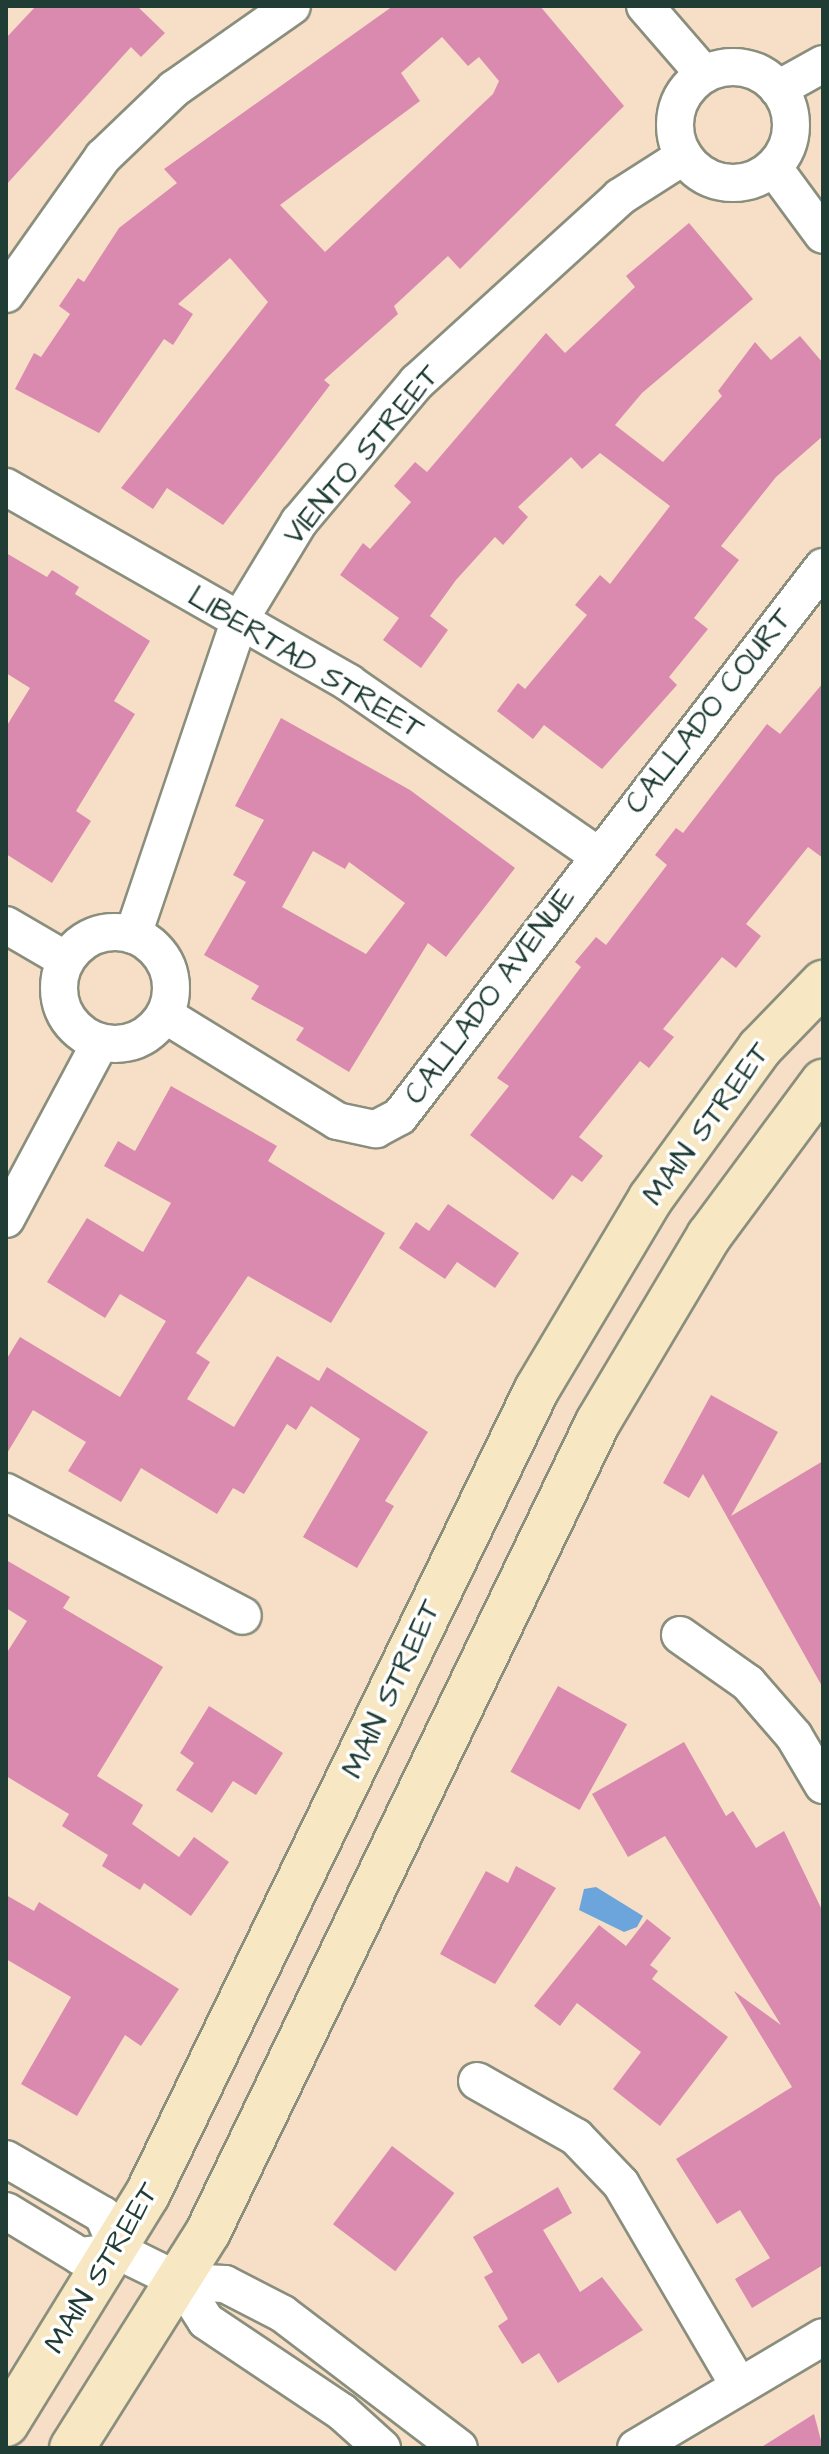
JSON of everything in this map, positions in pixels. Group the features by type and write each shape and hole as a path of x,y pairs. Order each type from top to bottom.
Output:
{"street":[{"path":"6,294 103,157 174,89 292,6"},
{"path":"645,6 704,74"},
{"path":"778,89 823,64"},
{"path":"738,67 778,89 791,123 773,167 725,182 684,156 677,111 704,74 738,67"},
{"name":"VIENTO STREET","path":"133,935 239,621 299,522 417,382 620,197 684,156"},
{"path":"773,167 823,235"},
{"name":"LIBERTAD STREET","path":"6,487 349,683 596,854"},
{"name":"CALLADO COURT","path":"596,854 823,567"},
{"name":"CALLADO AVENUE","path":"165,1015 337,1121 376,1129 400,1116 420,1091 596,854"},
{"path":"6,925 66,960"},
{"path":"95,935 133,935 151,944 171,977 165,1015 130,1043 100,1043 63,1010 66,960 95,935"},
{"name":"MAIN STREET","path":"6,2424 118,2251 537,1389 651,1198 760,1048 823,983"},
{"path":"6,1219 100,1043"},
{"path":"72,2448 181,2282 598,1422 709,1236 823,1082"},
{"path":"6,1492 243,1616"},
{"path":"680,1635 748,1683 794,1736 823,1785"},
{"path":"477,2081 576,2137 621,2184 739,2386"},
{"path":"6,2159 103,2215 118,2251"},
{"path":"6,2211 80,2256 118,2251 181,2282 225,2284 283,2314 459,2448"},
{"path":"181,2282 206,2321 342,2412 382,2448"},
{"path":"636,2448 823,2337"}],"water":[{"path":"596,1887 643,1916 637,1927 624,1932 579,1910 584,1889"}],"building":[{"path":"36,6 137,6 165,33 141,57 131,47 6,185 6,38"},
{"path":"393,6 540,6 624,106 460,269 448,256 394,306 398,314 324,380 330,385 223,525 167,488 153,509 121,488 268,302 230,258 178,304 193,314 173,345 164,339 99,433 15,389 34,353 41,357 70,314 59,306 78,278 84,282 119,228 177,183 164,169","holes":["442,37 468,66 479,57 499,81 493,94 325,252 280,205 420,101 401,73"]},
{"path":"689,223 753,299 642,393 615,425 663,462 722,396 718,391 755,342 771,360 800,336 823,363 823,436 776,477 721,546 739,560 694,618 708,629 669,677 677,685 602,769 544,725 533,739 497,711 518,683 525,689 587,615 575,605 600,575 610,584 670,506 600,453 582,469 571,457 518,507 528,517 503,545 495,537 456,580 430,616 448,630 421,668 383,640 399,618 340,575 363,543 370,549 411,502 394,486 415,462 427,472 546,333 565,353 635,287 626,276"},
{"path":"6,553 47,577 52,570 79,587 75,594 150,641 114,701 135,714 76,811 91,821 52,883 6,854 6,727 30,688 6,673"},
{"path":"823,683 823,858 808,847 746,924 761,936 736,968 722,957 663,1029 674,1037 649,1068 640,1061 579,1137 603,1156 582,1182 572,1175 553,1200 470,1135 509,1086 497,1078 581,967 575,962 596,937 606,945 667,865 655,855 676,828 683,833 767,724 780,734"},
{"path":"281,718 410,790 515,868 446,957 428,943 349,1072 296,1040 304,1028 251,999 259,986 204,955 246,882 233,875 264,820 235,806","holes":["313,851 345,869 349,862 405,903 366,954 282,907"]},
{"path":"171,1086 277,1146 268,1161 385,1233 331,1323 248,1276 196,1353 210,1362 187,1399 234,1427 277,1356 319,1381 327,1367 428,1432 385,1501 394,1506 357,1568 303,1537 360,1439 311,1406 296,1430 287,1424 244,1494 233,1488 217,1514 141,1468 121,1502 68,1471 86,1442 33,1410 6,1455 6,1360 20,1337 120,1397 166,1321 120,1294 105,1318 47,1282 87,1218 143,1252 171,1203 104,1166 118,1141 135,1151"},
{"path":"448,1204 519,1253 495,1288 457,1262 445,1279 399,1248 416,1222 429,1231"},
{"path":"711,1395 778,1432 731,1516 823,1461 823,1688 703,1474 689,1498 663,1483"},
{"path":"6,1560 70,1597 63,1608 163,1667 97,1776 143,1805 132,1824 179,1857 194,1837 229,1862 191,1916 144,1883 140,1890 102,1866 108,1855 62,1826 69,1814 6,1776 6,1654 27,1621 6,1608"},
{"path":"558,1686 627,1724 580,1810 510,1772"},
{"path":"209,1706 283,1753 256,1795 233,1781 212,1813 176,1790 194,1763 180,1753"},
{"path":"684,1742 726,1816 733,1811 756,1848 784,1831 823,1912 823,2265 752,2308 735,2279 770,2258 740,2210 717,2224 676,2159 792,2087 734,1991 781,2025 665,1836 628,1857 592,1794"},
{"path":"516,1866 556,1888 495,1984 440,1954 486,1871 508,1883"},
{"path":"6,1895 34,1911 39,1902 179,1989 141,2046 125,2035 77,2116 21,2084 71,1997 6,1959"},
{"path":"647,1919 671,1938 650,1965 658,1971 652,1979 728,2037 660,2126 613,2089 641,2052 577,2003 560,2026 534,2006 599,1925 626,1946"},
{"path":"392,2146 454,2193 395,2271 333,2224"},
{"path":"558,2187 572,2213 543,2230 580,2292 602,2277 643,2330 558,2383 539,2353 522,2364 498,2326 508,2319 484,2277 493,2272 473,2237"},
{"path":"814,2414 823,2448 760,2448"}]}
